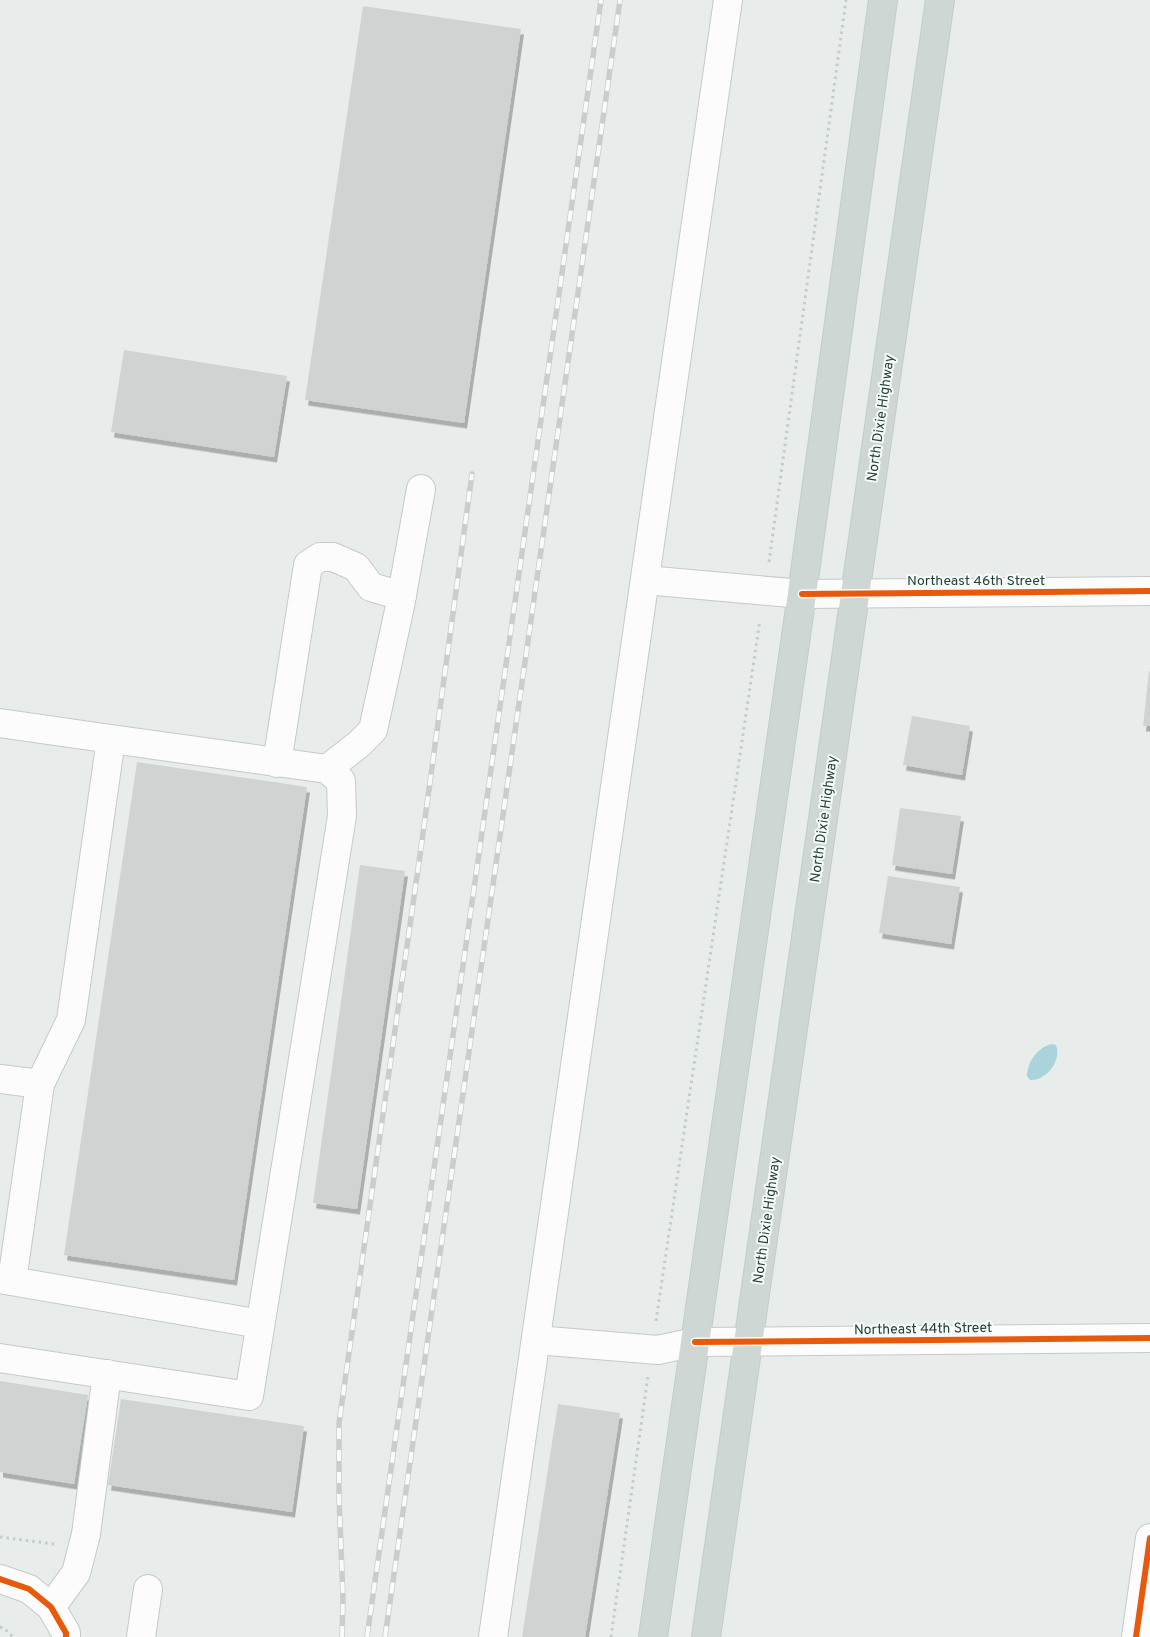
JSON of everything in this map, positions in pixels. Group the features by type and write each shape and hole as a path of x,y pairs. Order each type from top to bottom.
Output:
{"main road":[{"path":"653,1637 802,594 883,0"},
{"name":"North Dixie Highway","path":"706,1637 940,0"}],"street":[{"path":"494,1637 728,0"},
{"path":"327,769 359,744 373,730 402,596 420,489"},
{"path":"277,762 308,564 320,557 333,557 356,567 371,587 402,596"},
{"name":"Northeast 46th Street","path":"645,580 802,594 1150,590"},
{"path":"0,722 327,769 342,782 342,816 249,1396 0,1358"},
{"path":"111,739 71,1020 40,1084 6,1280 260,1324"},
{"path":"0,1079 40,1084"},
{"name":"Northeast 44th Street","path":"536,1340 658,1350 695,1342 1150,1338"},
{"path":"51,1607 76,1573 86,1534 107,1374"},
{"path":"1136,1637 1150,1538"},
{"path":"0,1579 29,1589 51,1607 66,1633 66,1637"},
{"path":"141,1637 148,1589"}],"path":[{"path":"611,1637 765,590 846,0"},
{"path":"0,1536 82,1548"},
{"path":"0,1627 5,1629 12,1637"}],"water":[{"path":"1052,1044 1056,1045 1057,1051 1055,1063 1047,1074 1030,1080 1027,1076 1034,1056 1042,1048"}],"building":[{"path":"363,6 521,29 464,423 305,400"},
{"path":"124,350 287,376 274,457 111,432"},
{"path":"1149,671 1150,726 1143,726"},
{"path":"912,716 970,726 962,775 903,765"},
{"path":"137,762 307,787 234,1280 64,1255"},
{"path":"900,808 961,816 952,874 892,865"},
{"path":"360,865 405,871 357,1209 313,1203"},
{"path":"888,876 960,887 951,944 879,933"},
{"path":"0,1381 88,1395 74,1484 0,1472"},
{"path":"121,1399 304,1426 292,1512 108,1485"},
{"path":"558,1404 620,1413 585,1637 522,1637"}],"railway":[{"path":"367,1637 601,0"},
{"path":"385,1637 620,0"},
{"path":"342,1637 343,1598 339,1497 339,1423 472,474"}],"cycle path":[{"path":"802,594 1150,591"},
{"path":"695,1342 1150,1338"},
{"path":"1136,1637 1150,1538"},
{"path":"0,1579 29,1589 51,1607 66,1633 66,1637"}]}
